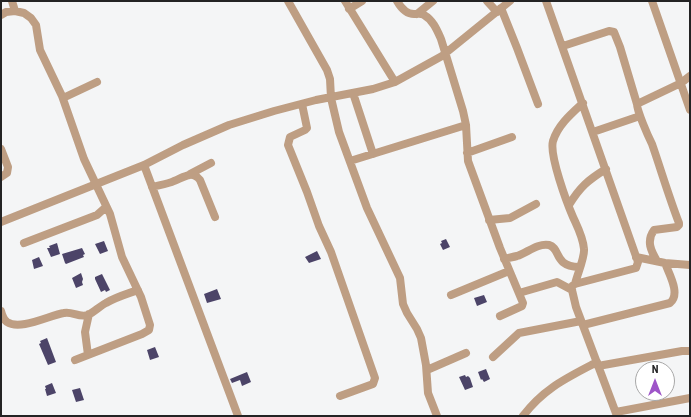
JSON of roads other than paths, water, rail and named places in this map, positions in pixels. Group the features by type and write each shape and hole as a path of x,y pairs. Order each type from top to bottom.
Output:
{"street":[{"path":"12,1 15,11"},
{"path":"288,1 327,70 330,79 331,98 339,132 367,208 400,278 403,304 421,338 427,370 428,393 437,416"},
{"path":"345,1 395,82"},
{"path":"350,9 362,1"},
{"path":"397,1 401,8 406,12 426,16 436,27 446,53 463,111 466,125 467,153 472,174 504,259 523,303 522,306 500,316"},
{"path":"417,14 432,1"},
{"path":"487,1 499,10 517,48 538,104"},
{"path":"1,222 144,165 183,145 229,125 302,104 395,82 446,53 510,1"},
{"path":"519,294 558,282 573,287 636,268 638,262 546,1"},
{"path":"652,1 690,110"},
{"path":"1,15 6,12 15,11 24,13 31,18 36,25 40,50 63,98 84,159 106,207 122,257 138,290 150,325 149,330 75,360"},
{"path":"493,357 519,333 582,323 670,303 675,294 661,262 650,246 651,234 654,230 677,226 679,223 669,198 657,158 640,116 620,47 614,32 609,31 563,46"},
{"path":"637,104 681,83 690,76"},
{"path":"63,98 97,82"},
{"path":"353,93 373,154"},
{"path":"583,103 563,122 557,132 552,146 554,161 569,205 579,228 584,248 583,257 573,287 582,323 616,414 690,398"},
{"path":"302,104 307,128 290,137 288,145 319,226 331,252 375,378 373,384 340,396"},
{"path":"593,132 640,116"},
{"path":"350,161 466,125"},
{"path":"467,153 512,137"},
{"path":"1,149 8,170 7,173 1,176"},
{"path":"152,187 170,183 211,163"},
{"path":"144,165 238,416"},
{"path":"569,205 578,190 587,181 606,169"},
{"path":"190,174 198,177 200,180 214,217"},
{"path":"489,220 510,218 536,204"},
{"path":"24,243 97,215 106,207"},
{"path":"504,259 517,256 538,246 549,245 554,249 563,263 571,267 579,267"},
{"path":"636,257 661,262 690,265"},
{"path":"451,295 509,271"},
{"path":"1,311 6,322 23,324 41,321 67,312 77,316 89,314 116,298 138,290"},
{"path":"88,355 85,332 89,314"},
{"path":"523,416 543,394 553,386 597,364 682,351 690,352"},
{"path":"427,370 466,353"}]}
